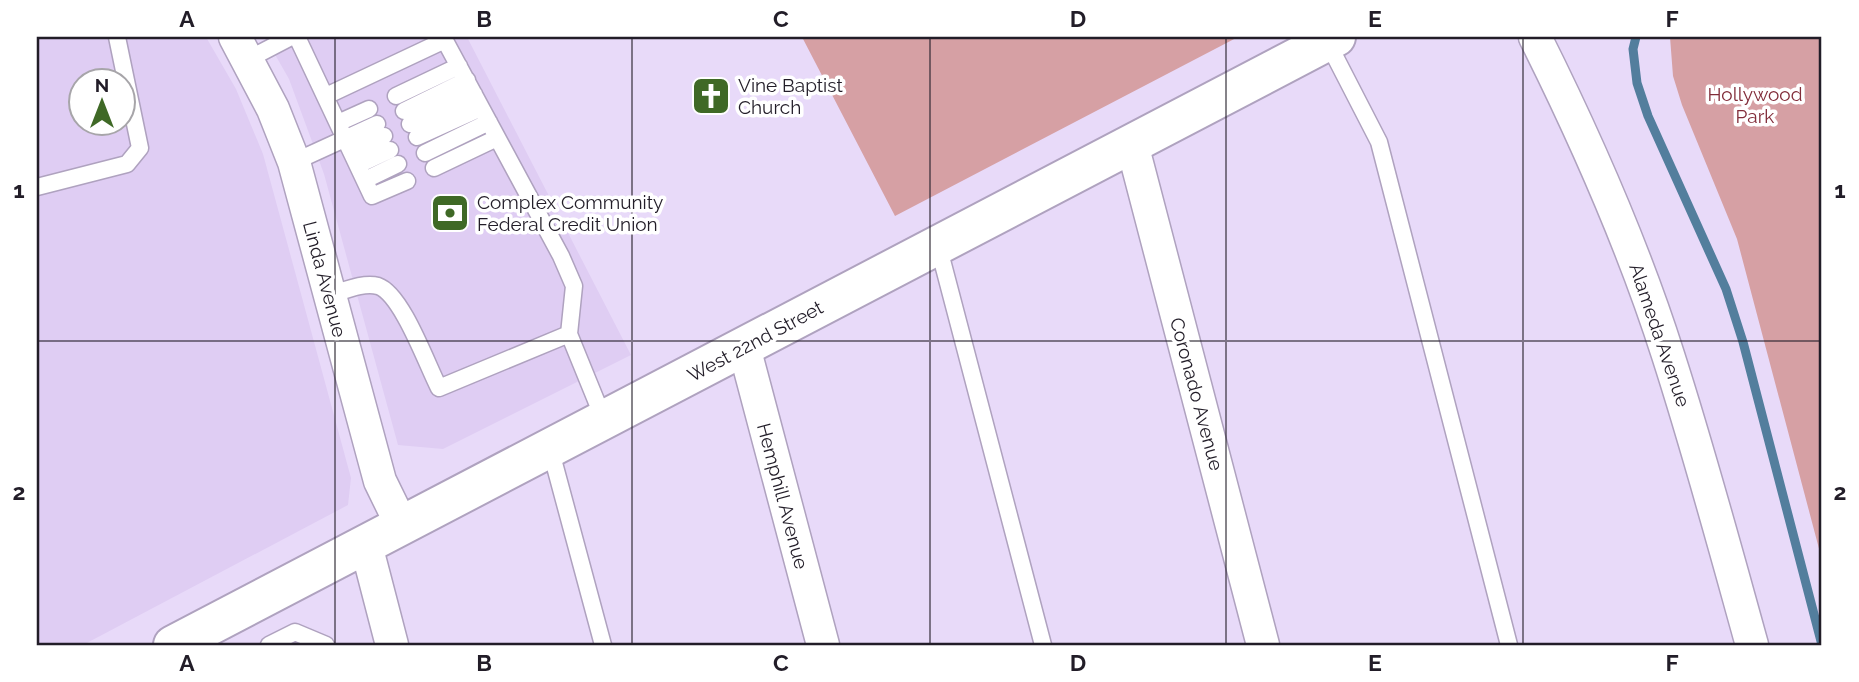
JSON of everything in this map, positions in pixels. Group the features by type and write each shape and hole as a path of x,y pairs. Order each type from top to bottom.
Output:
{"street":[{"name":"Alameda Avenue","path":"1535,37 1570,106 1627,240 1668,353 1752,645"},
{"name":"West 22nd Street","path":"177,644 1132,144 1289,54 1331,39"},
{"name":"Linda Avenue","path":"241,48 273,109 294,162 380,481 402,526"},
{"name":"Coronado Avenue","path":"1132,144 1263,645"},
{"name":"Hemphill Avenue","path":"744,347 823,645"},
{"path":"366,545 392,645"}],"lane":[{"path":"37,187 127,164 140,148 117,37"},
{"path":"241,48 291,37"},
{"path":"297,37 372,196 407,181"},
{"path":"326,96 444,38 561,256 574,286 569,334 604,420"},
{"path":"1331,39 1379,142 1509,645"},
{"path":"474,94 407,117 474,94"},
{"path":"425,152 474,94"},
{"path":"338,123 369,109"},
{"path":"355,160 384,137 355,160"},
{"path":"434,168 497,138"},
{"path":"294,162 355,160 398,164"},
{"path":"938,245 1043,645"},
{"path":"330,295 360,286 378,286 395,298 439,388 569,334"},
{"path":"550,448 603,645"},
{"path":"269,645 295,632 326,645"}],"shaded area":[{"path":"37,37 206,37 236,89 263,154 351,478 348,505 83,645 37,645"},
{"path":"265,37 467,37 631,355 443,449 398,445 324,174 289,79"}],"green space":[{"path":"802,37 1238,37 895,216"},
{"name":"Hollywood Park","path":"1670,37 1822,37 1822,560 1737,239 1682,105 1673,76"}],"waterway":[{"path":"1636,37 1633,49 1637,83 1648,116 1726,289 1743,342 1822,645"}],"place":[{"name":"Vine Baptist Church","path":"711,96"},
{"name":"Complex Community Federal Credit Union","path":"450,213"}]}
